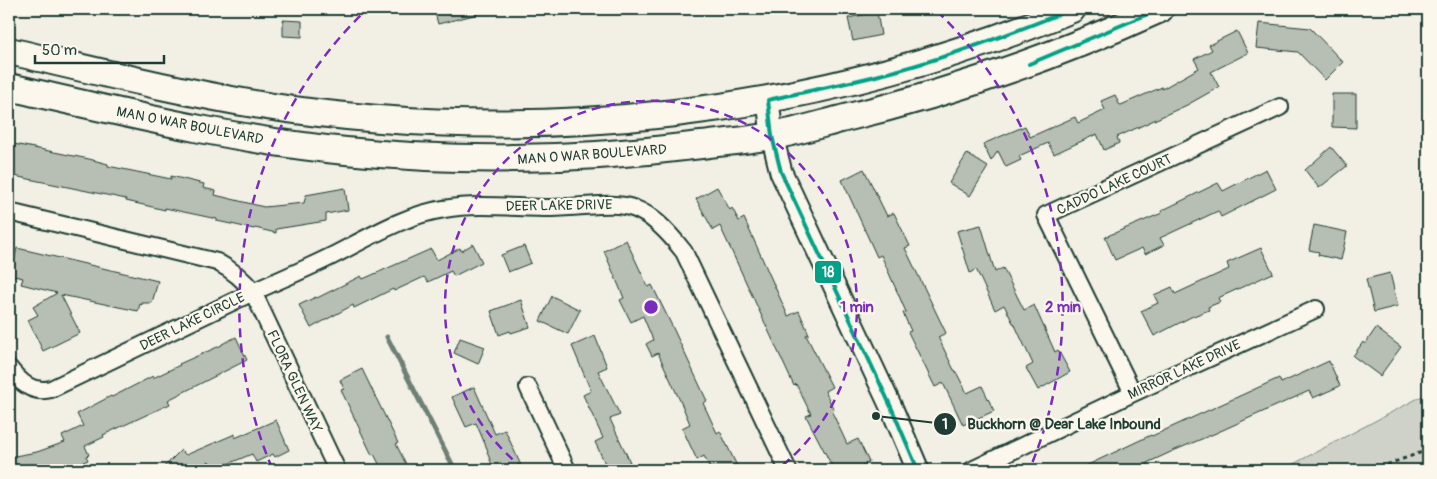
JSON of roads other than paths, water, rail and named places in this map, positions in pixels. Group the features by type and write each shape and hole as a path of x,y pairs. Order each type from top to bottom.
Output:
{"main road":[{"path":"9,52 166,87 260,105 354,117 432,123 574,122 656,116 768,100 874,76 969,48 1072,9"},
{"name":"MAN O WAR BOULEVARD","path":"9,87 219,132 261,140 343,151 408,156 504,159 620,154 772,136 872,112 978,81 1028,64 1160,9"}],"street":[{"path":"768,100 772,136 781,172 892,409 918,470"},
{"name":"CADDO LAKE COURT","path":"1133,393 1046,215 1280,107"},
{"name":"DEER LAKE DRIVE","path":"253,292 320,262 396,224 420,214 444,208 501,206 550,208 608,203 621,204 638,209 654,219 669,233 684,252 788,470"},
{"name":"DEER LAKE CIRCLE","path":"9,212 217,262 244,280 253,292 51,389 44,391 27,387 19,381 9,368"},
{"name":"FLORA GLEN WAY","path":"253,292 337,470"},
{"name":"MIRROR LAKE DRIVE","path":"972,470 1316,309"},
{"path":"528,387 567,470"}],"waterway":[{"path":"387,337 455,470"}],"place":[{"name":"Buckhorn @ Dear Lake Inbound","path":"876,416"}]}
